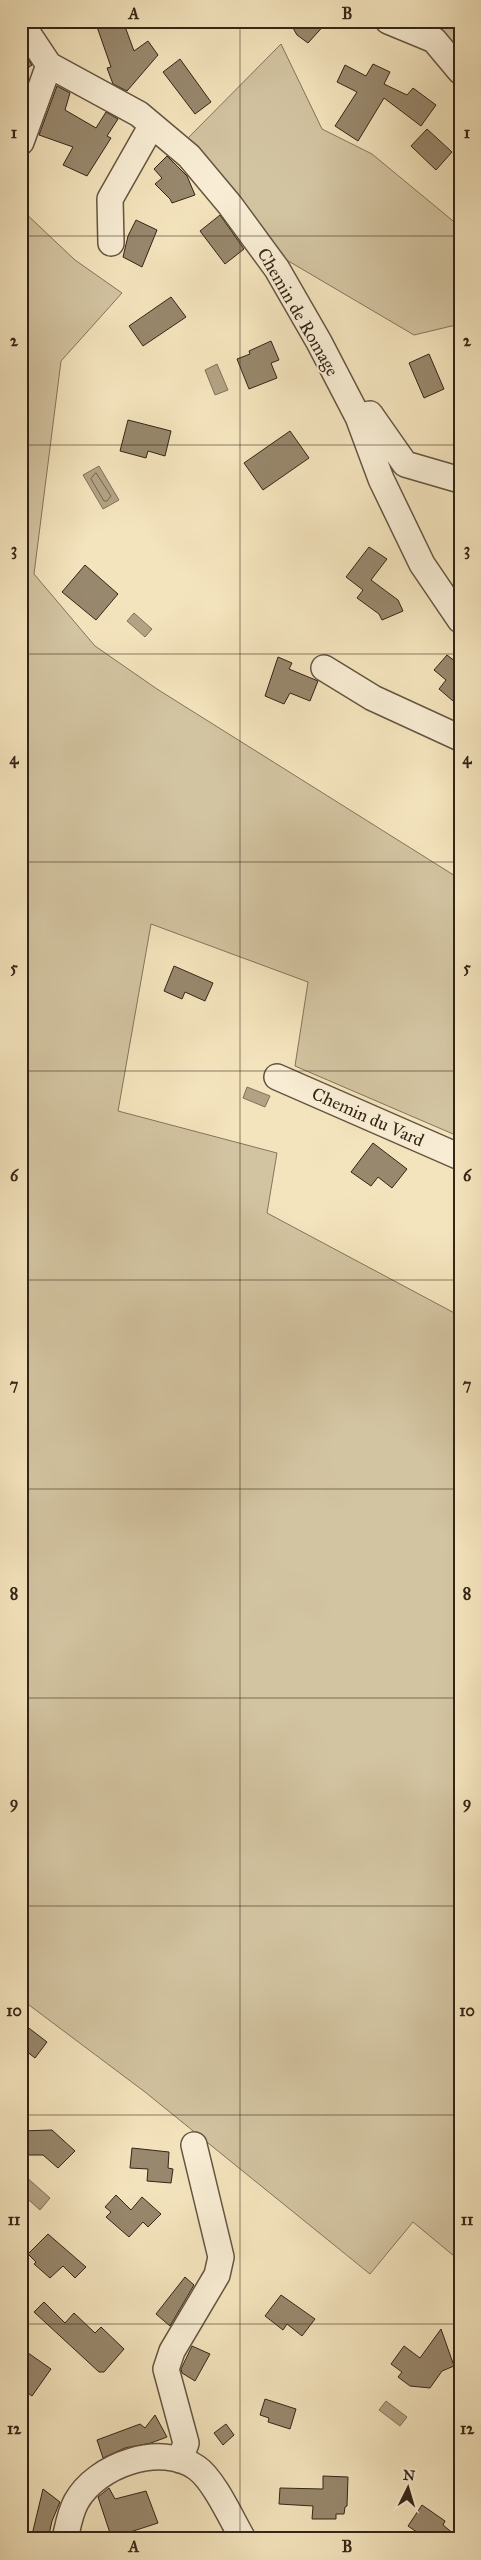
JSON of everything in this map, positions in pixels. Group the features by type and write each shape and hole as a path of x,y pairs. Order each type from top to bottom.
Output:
{"street":[{"path":"388,21 434,40 460,71"},
{"name":"Chemin de Romage","path":"21,23 50,65 139,114 190,156 230,204 277,269 320,342 358,417 381,479 409,540 422,564 460,620"},
{"path":"21,142 50,65"},
{"path":"111,243 110,199 152,125"},
{"path":"358,417 370,414 405,464 460,480"},
{"path":"324,668 373,698 460,738"},
{"name":"Chemin du Vard","path":"277,1077 460,1157"},
{"path":"180,2460 186,2443 166,2369 172,2351 217,2275 221,2256 194,2144"},
{"path":"65,2539 76,2502 88,2487 100,2477 114,2469 150,2458 166,2457 180,2460 198,2468 209,2482 243,2539"}],"shaded area":[{"path":"420,21 460,21 460,60"},
{"path":"281,44 322,129 372,154 458,225 460,324 414,335 273,252 185,141"},
{"path":"21,209 75,260 122,293 61,361 34,574 95,646 157,689 460,879 460,1137 295,1066 308,982 151,924 118,1111 277,1153 267,1213 460,1316 460,2261 413,2222 370,2274 145,2092 21,1999"}],"water":[{"path":"217,364 228,390 215,395 205,370"},
{"path":"99,466 119,500 103,509 83,475"},
{"path":"134,613 152,629 145,637 127,621"},
{"path":"247,1087 270,1096 265,1107 243,1098"},
{"path":"25,2176 50,2198 40,2210 21,2193 21,2180"},
{"path":"386,2401 407,2417 400,2426 379,2410"}],"building":[{"path":"95,21 123,21 134,51 148,41 158,55 127,91 113,84 107,68 111,67"},
{"path":"289,21 328,21 308,43 297,35"},
{"path":"21,49 32,65 21,73"},
{"path":"180,59 211,102 195,114 163,72"},
{"path":"373,64 390,72 384,84 407,95 413,88 436,105 421,126 384,98 358,141 335,126 357,92 337,82 345,65 366,76"},
{"path":"57,86 70,93 65,110 96,128 106,112 118,119 107,136 111,138 87,176 63,165 73,147 39,135"},
{"path":"427,129 452,152 436,170 411,146"},
{"path":"167,156 187,176 195,195 172,203 155,184 162,178 154,169"},
{"path":"220,215 244,249 225,264 200,231"},
{"path":"136,220 157,230 142,267 123,257 128,236"},
{"path":"171,297 186,317 143,346 129,326"},
{"path":"271,341 279,360 271,363 277,378 249,389 237,359 250,354 249,351"},
{"path":"429,354 444,389 424,398 409,363"},
{"path":"128,420 171,431 165,456 148,451 146,458 120,451"},
{"path":"290,431 309,458 263,490 244,463"},
{"path":"369,547 387,559 371,580 398,600 403,611 382,620 379,614 357,598 363,590 346,577"},
{"path":"85,565 118,594 96,620 62,592"},
{"path":"447,655 460,665 460,707 439,689 446,680 434,670"},
{"path":"278,657 292,663 289,669 318,681 310,701 290,693 284,704 265,696"},
{"path":"174,966 213,983 205,1001 185,992 182,999 164,991"},
{"path":"373,1143 407,1169 392,1188 378,1177 371,1186 351,1172"},
{"path":"21,2022 47,2042 35,2058 21,2047"},
{"path":"52,2130 75,2151 58,2168 43,2155 21,2155 21,2131"},
{"path":"132,2148 169,2152 168,2168 173,2169 171,2183 147,2181 148,2169 130,2168"},
{"path":"116,2195 131,2210 142,2197 161,2214 148,2227 143,2222 129,2237 106,2217 111,2212 105,2207"},
{"path":"48,2234 86,2267 75,2278 63,2266 50,2278 34,2264 36,2262 28,2254"},
{"path":"185,2277 194,2285 170,2326 156,2314"},
{"path":"281,2295 315,2319 302,2336 287,2324 283,2330 265,2316"},
{"path":"44,2302 65,2323 74,2313 95,2333 101,2327 124,2349 104,2372 99,2372 34,2312"},
{"path":"441,2329 454,2366 442,2371 430,2388 410,2386 398,2377 402,2372 391,2364 404,2346 420,2358"},
{"path":"192,2346 210,2354 195,2381 182,2373 181,2369"},
{"path":"21,2348 51,2369 32,2396 21,2388"},
{"path":"265,2399 296,2409 290,2429 268,2422 269,2418 260,2415"},
{"path":"155,2415 167,2437 151,2443 125,2448 103,2458 97,2440 140,2424 145,2428"},
{"path":"226,2424 234,2435 223,2445 214,2433"},
{"path":"323,2476 348,2477 347,2506 345,2507 344,2514 336,2514 336,2519 312,2519 313,2506 279,2504 280,2488 323,2489"},
{"path":"109,2488 115,2499 146,2491 158,2523 124,2534 126,2539 112,2539 98,2497"},
{"path":"43,2489 60,2502 52,2521 48,2539 31,2539"},
{"path":"422,2505 445,2521 443,2525 460,2539 427,2539 408,2526"}]}
